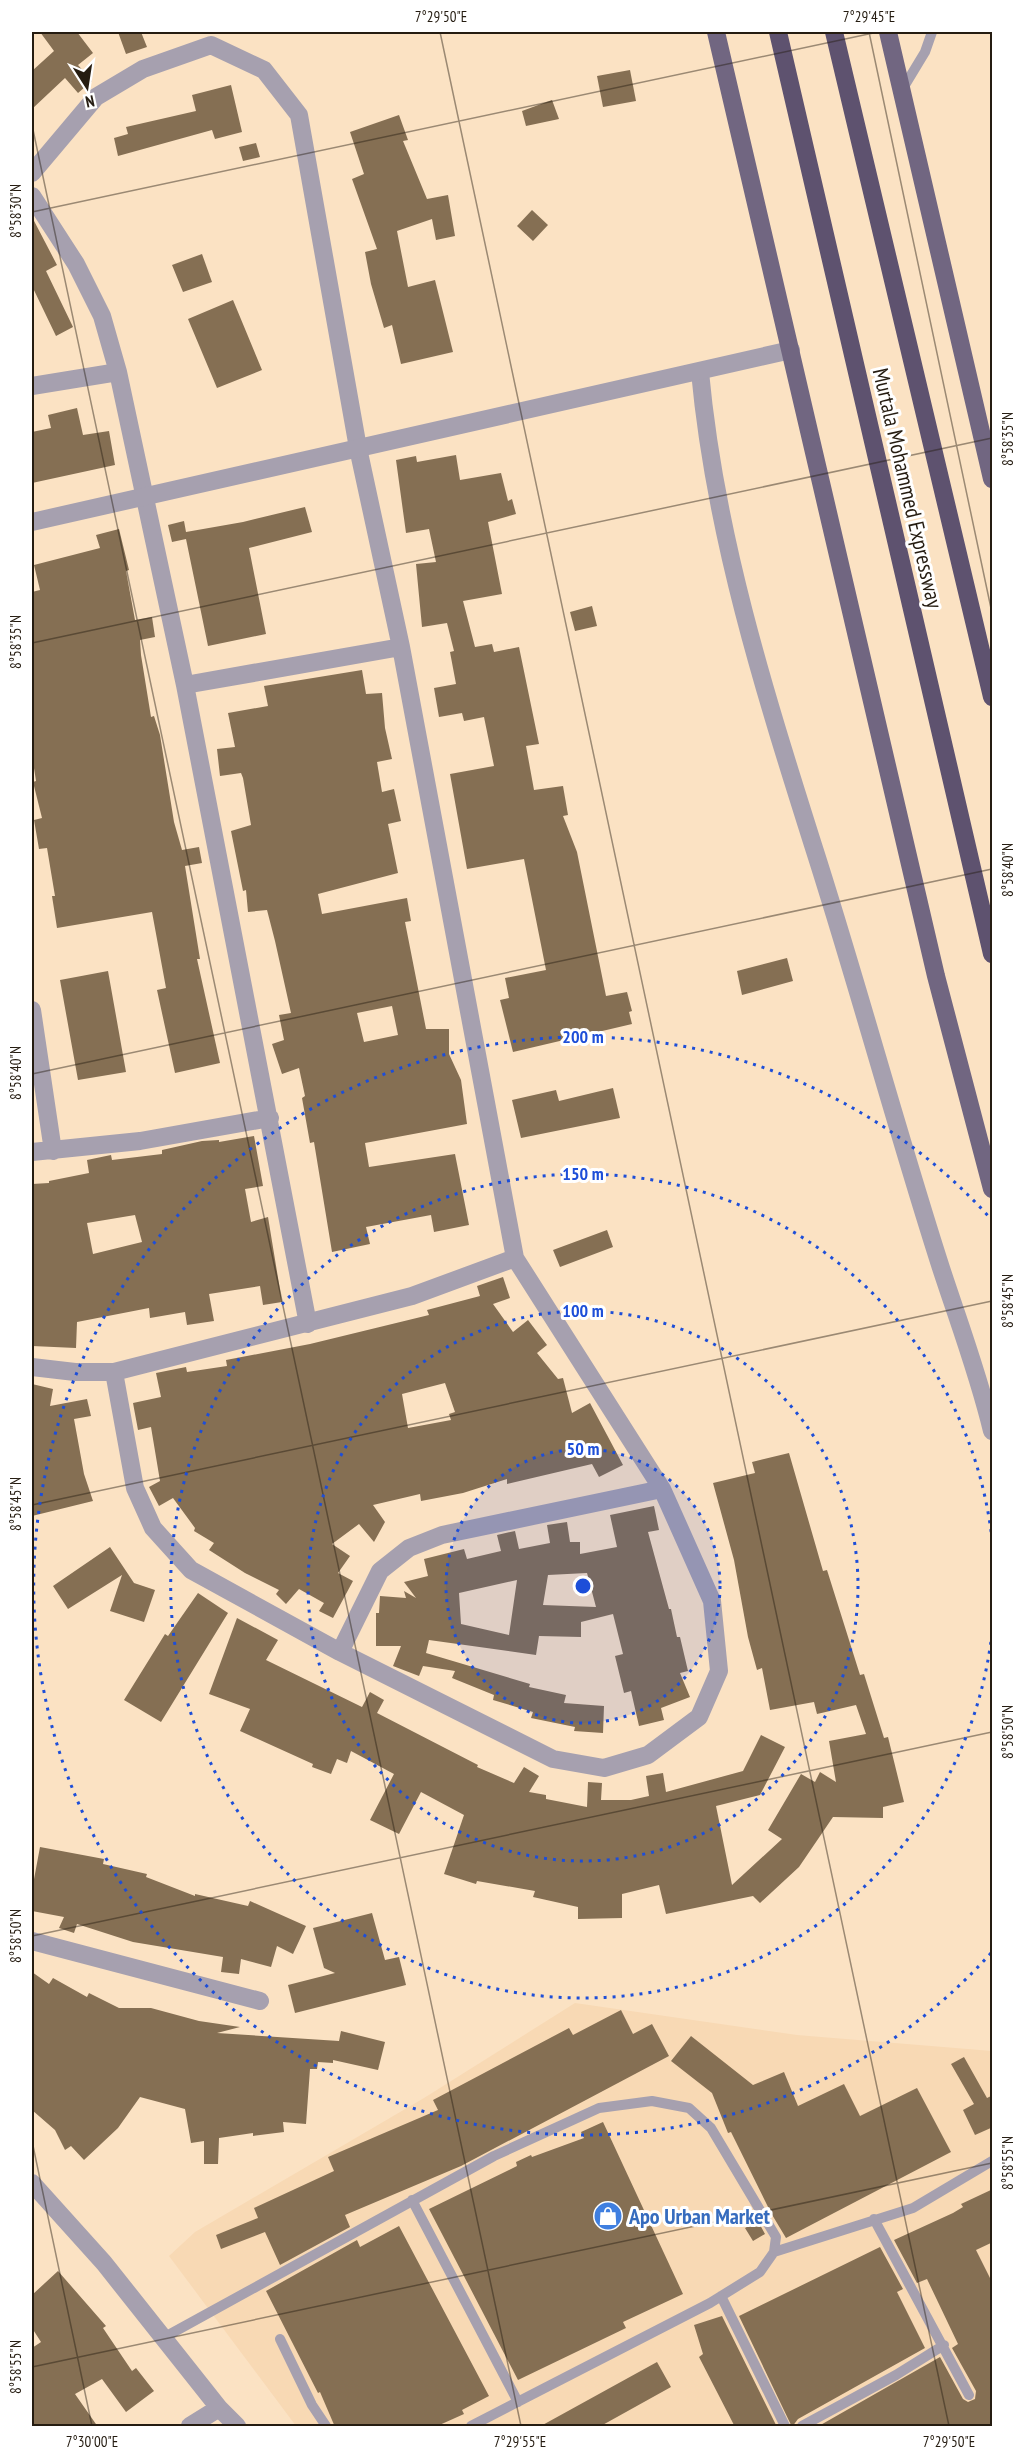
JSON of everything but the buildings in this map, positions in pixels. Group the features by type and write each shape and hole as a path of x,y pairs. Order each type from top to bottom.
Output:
{"highway":[{"name":"Murtala Mohammed Expressway","path":"778,32 993,954"},
{"name":"Murtala Mohammed Expressway","path":"834,32 993,697"}],"main road":[{"path":"716,32 936,976 993,1189"},
{"path":"888,32 993,479"}],"street":[{"path":"32,173 96,97 142,69 210,38 264,70 299,115 358,448 401,647 515,1258 662,1489 712,1601 719,1671 699,1717 648,1755 604,1768 553,1759 340,1652 191,1570 153,1528 135,1488 114,1372"},
{"path":"32,196 76,264 102,316 118,372 185,685 308,1324"},
{"path":"32,522 791,350"},
{"path":"32,386 118,372"},
{"path":"700,372 704,421 736,591 941,1268 978,1372 993,1431"},
{"path":"185,685 401,647"},
{"path":"32,1010 53,1151"},
{"path":"32,1152 140,1141 270,1118"},
{"path":"32,1367 75,1372 114,1372 412,1296 515,1258"},
{"path":"340,1652 381,1571 409,1548 442,1535 662,1489"},
{"path":"32,1941 260,2001"},
{"path":"32,2182 104,2263 219,2408 237,2427"},
{"path":"190,2427 219,2408"}],"lane":[{"path":"901,92 925,52 932,32"},
{"path":"163,2338 494,2156 599,2108 652,2101 689,2108 711,2128 776,2237 774,2252 760,2272 721,2296 471,2427"},
{"path":"774,2252 913,2208 993,2161"},
{"path":"411,2200 518,2402"},
{"path":"874,2219 969,2395"},
{"path":"721,2296 785,2427"},
{"path":"280,2339 312,2405 326,2427"},
{"path":"802,2427 944,2345"}],"shaded area":[{"name":"Apo Urban Market","path":"575,2003 797,2035 992,2051 992,2426 296,2426 169,2256 195,2232 424,2098"}],"place":[{"name":"Apo Urban Market","path":"608,2216"}]}
